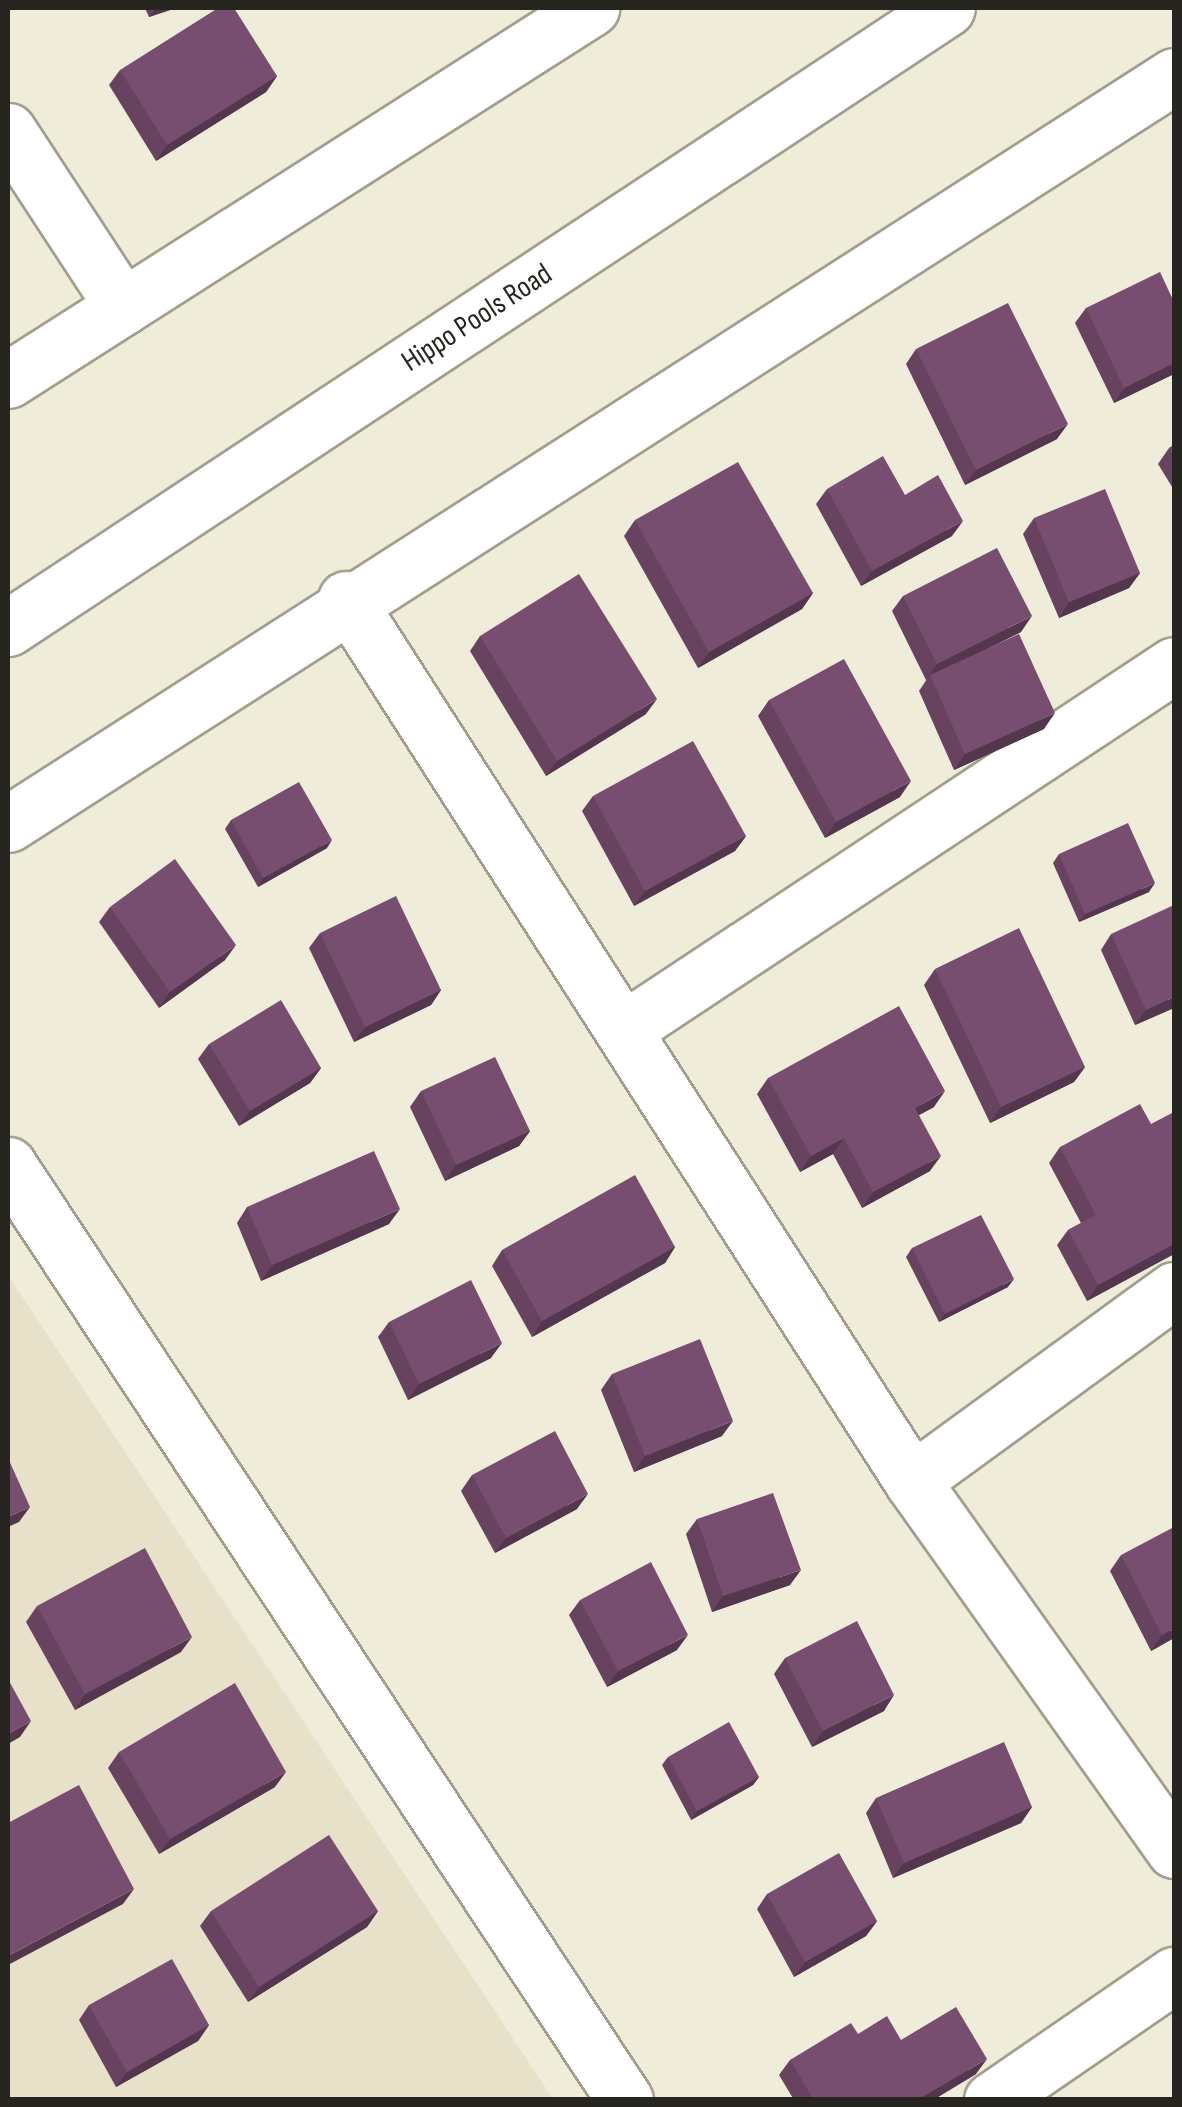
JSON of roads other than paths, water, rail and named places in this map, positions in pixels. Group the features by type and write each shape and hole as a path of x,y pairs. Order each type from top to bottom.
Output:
{"street":[{"path":"8,380 591,8"},
{"name":"Hippo Pools Road","path":"8,628 947,8"},
{"path":"8,824 346,599 1174,76"},
{"path":"8,131 123,307"},
{"path":"346,599 626,1028 912,1482 1174,1850"},
{"path":"626,1028 1174,665"},
{"path":"8,1165 625,2100"},
{"path":"912,1482 1174,1290"},
{"path":"992,2100 1174,1974"}]}
